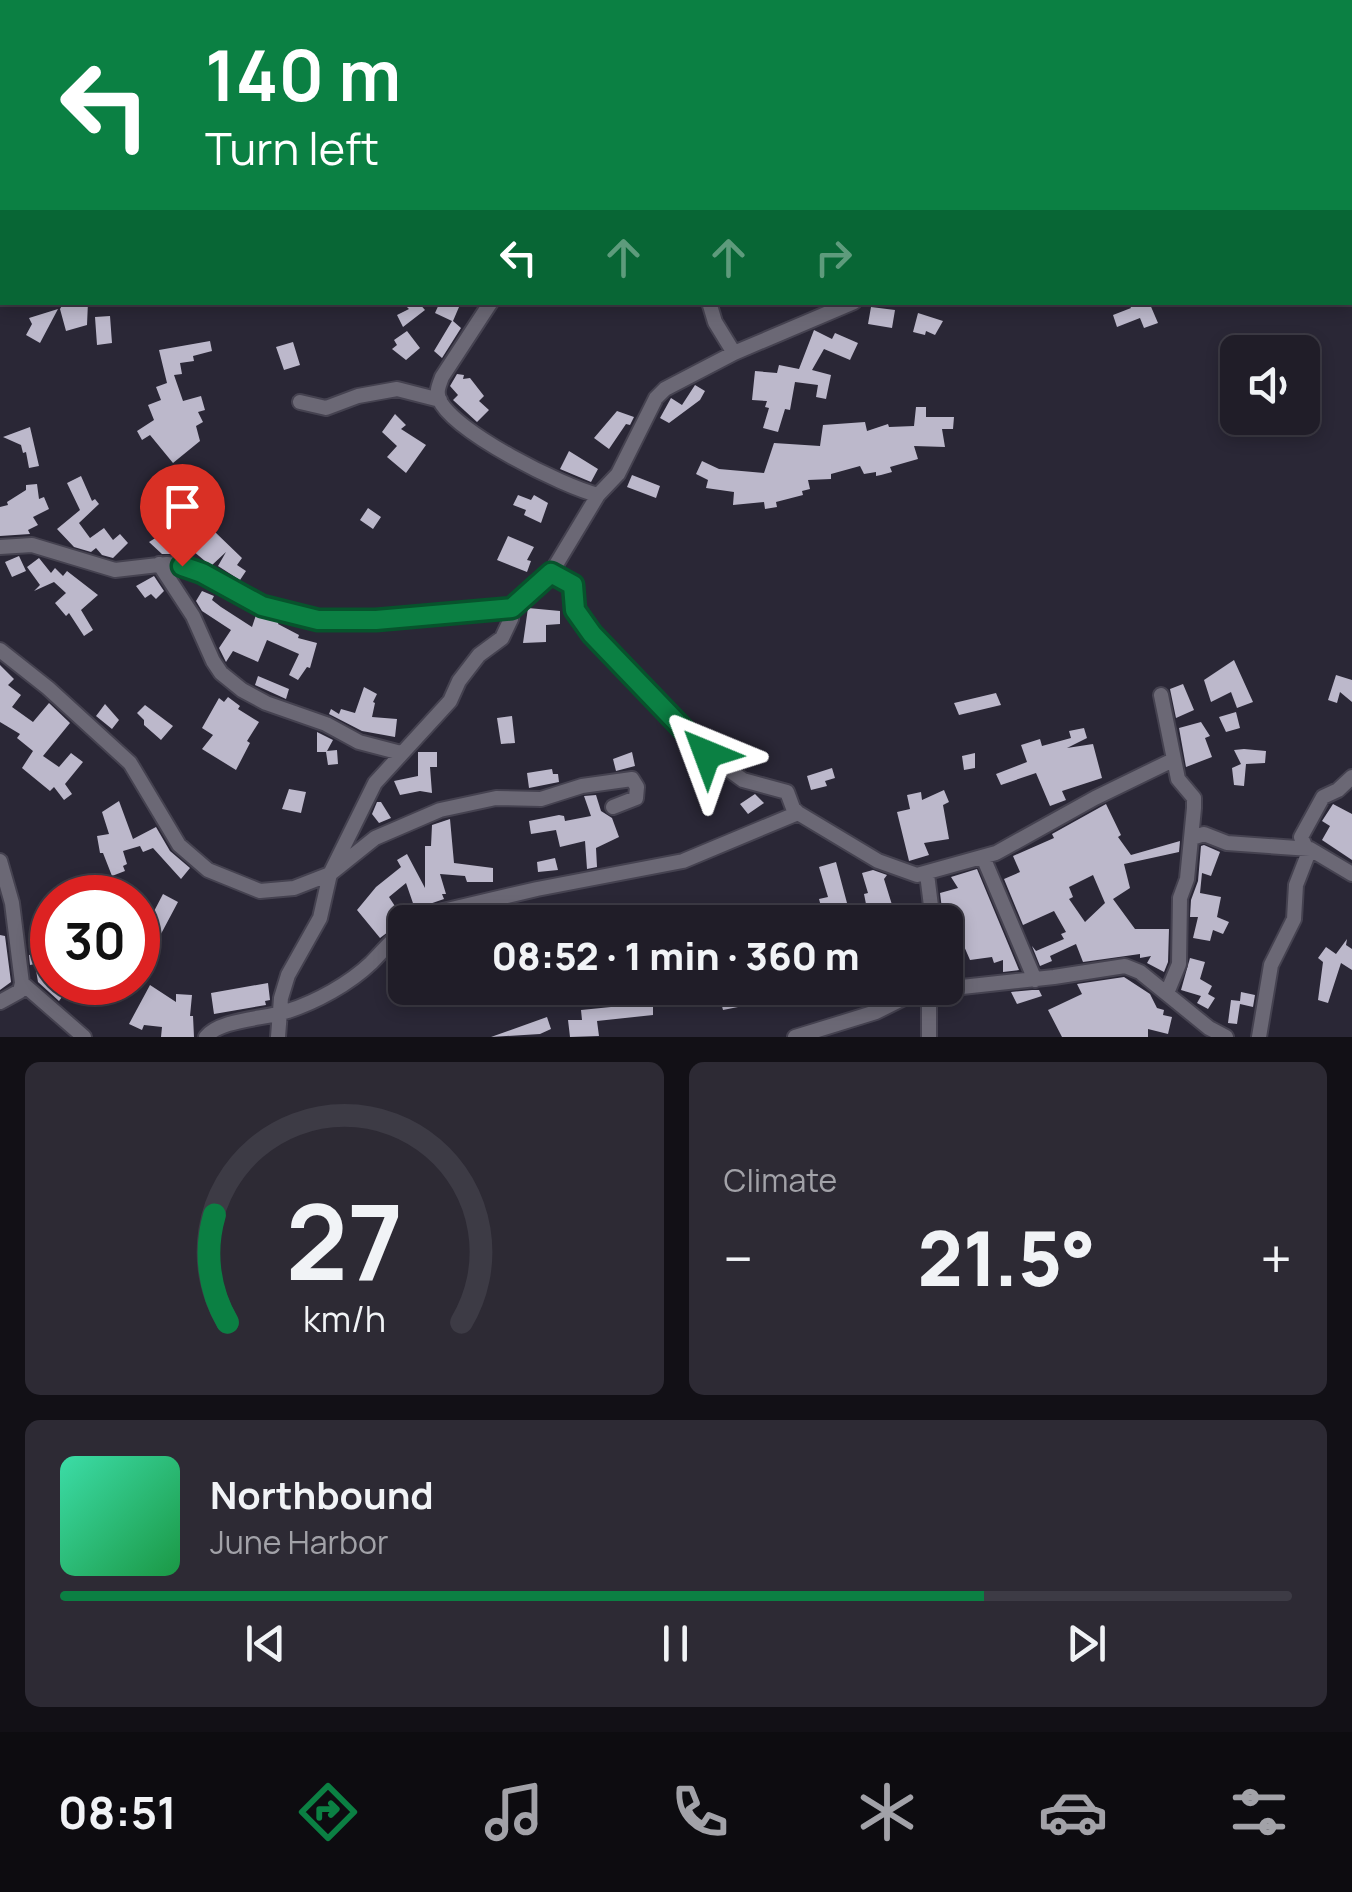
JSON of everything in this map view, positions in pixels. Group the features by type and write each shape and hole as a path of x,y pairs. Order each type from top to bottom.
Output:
{"street":[{"path":"490,305 442,377 437,390 440,400 447,412 488,442 577,490 598,495"},
{"path":"711,305 715,322 734,353"},
{"path":"0,548 32,545 114,570 159,564 182,566 262,606 318,620 376,620 512,608 551,573 598,495 618,474 664,389 734,353 847,305"},
{"path":"300,402 326,408 358,396 397,389 440,400"},
{"path":"159,564 199,627 213,661 242,690 326,724 358,742 401,753"},
{"path":"551,573 573,585 575,610 592,634 707,754 743,780 786,792 798,813 878,862 908,874 927,874 983,857 1173,760"},
{"path":"278,1037 284,986 320,918 330,874 375,783 450,700 479,656 502,638 512,608"},
{"path":"0,650 130,764 179,846 208,870 260,891 294,888 330,874 374,838 440,810 496,798 541,799 582,786 632,779 637,787 636,798 613,807"},
{"path":"1161,695 1180,784 1194,798 1187,879 1180,898 1179,964 1167,992"},
{"path":"1352,777 1323,797 1301,837 1308,848 1352,874"},
{"path":"469,905 683,862 798,813"},
{"path":"1192,838 1204,834 1227,844 1308,848"},
{"path":"1259,1037 1271,965 1294,918 1296,886 1308,848"},
{"path":"983,857 1036,980"},
{"path":"0,861 12,903 22,983 20,991 0,1002"},
{"path":"927,874 931,905"},
{"path":"206,1037 211,1030 225,1025 282,1014 319,998 368,966 388,947"},
{"path":"963,985 1036,980 1125,966 1140,972 1221,1036"},
{"path":"22,983 84,1037"},
{"path":"795,1037 887,1005"},
{"path":"929,1037 937,1005"}],"building":[{"path":"62,305 88,305 87,325 66,331"},
{"path":"405,305 421,305 425,310 403,327 397,315 409,309"},
{"path":"439,305 459,307 453,321 461,328 442,358 434,351 452,321 435,313"},
{"path":"1130,305 1150,305 1158,323 1144,328 1140,318 1117,327 1113,315 1131,308"},
{"path":"871,307 895,310 892,328 868,324"},
{"path":"58,309 40,343 26,335 32,324 29,318"},
{"path":"918,313 943,321 935,335 913,332"},
{"path":"110,316 112,343 97,345 95,317"},
{"path":"814,330 832,339 835,333 858,343 850,360 824,349 812,370 831,375 826,399 816,397 818,385 795,382 790,410 785,409 778,432 763,428 769,408 765,407 767,401 752,400 755,371 777,373 779,365 799,369"},
{"path":"407,331 420,348 406,360 392,349 397,345 394,340"},
{"path":"210,341 212,351 193,356 194,361 180,363 182,374 174,375 183,401 201,396 205,410 198,412 203,422 196,426 200,441 173,463 150,435 142,440 137,431 154,420 148,405 161,400 156,387 167,383 159,350"},
{"path":"293,342 300,365 284,370 276,347"},
{"path":"457,374 464,375 463,379 470,378 484,396 479,401 489,410 477,422 453,400 458,395 450,386"},
{"path":"695,385 705,391 700,400 669,423 660,418 671,398 682,405"},
{"path":"916,407 926,407 926,417 954,417 953,429 942,429 945,447 914,446 918,459 890,467 892,472 864,474 860,466 831,474 831,479 808,480 810,489 802,491 803,495 765,509 764,502 733,505 734,492 706,488 708,480 696,474 702,461 719,469 764,473 774,443 820,446 823,425 865,422 867,431 888,424 914,426"},
{"path":"617,411 634,417 609,449 594,438"},
{"path":"395,414 406,425 401,429 426,445 406,473 387,457 397,446 382,432"},
{"path":"30,427 39,466 29,468 21,445 3,437"},
{"path":"569,451 598,469 591,482 560,469"},
{"path":"632,475 660,486 656,498 627,487"},
{"path":"81,476 92,501 95,499 99,504 79,523 90,538 104,528 113,540 120,534 128,543 113,558 96,548 91,552 74,547 57,529 80,510 67,483"},
{"path":"185,479 198,488 188,506 242,558 237,565 246,571 240,580 218,566 226,552 211,566 181,541 170,554 162,554 149,542 165,532 160,529 179,505 170,501 180,481"},
{"path":"37,484 39,499 44,497 49,509 33,517 38,525 28,530 30,534 0,536 0,507 26,490 26,485"},
{"path":"518,495 531,500 534,495 548,503 541,523 513,505"},
{"path":"368,508 381,517 373,529 360,520"},
{"path":"508,536 534,547 527,560 531,561 527,572 497,560"},
{"path":"19,556 26,571 12,577 5,562"},
{"path":"39,558 51,573 55,568 63,576 67,571 98,595 81,610 93,630 84,636 69,613 66,616 55,603 66,593 54,582 34,591 40,585 27,567"},
{"path":"154,576 164,591 156,599 151,594 145,598 136,586"},
{"path":"202,591 252,627 256,615 279,621 298,638 317,643 310,668 298,680 289,675 299,654 267,640 258,662 233,651 226,662 219,648 231,630 202,611 196,601"},
{"path":"528,608 560,611 560,624 546,625 546,642 523,643"},
{"path":"1234,660 1253,702 1237,708 1231,692 1211,702 1204,680"},
{"path":"0,665 14,679 8,685 21,695 12,707 33,722 49,703 70,723 43,756 59,767 71,753 83,762 65,784 72,794 64,800 54,787 50,791 22,768 33,751 17,738 20,734 0,722"},
{"path":"1336,675 1352,680 1352,702 1340,692 1337,703 1328,700"},
{"path":"258,676 289,689 286,699 255,685"},
{"path":"1183,684 1194,710 1176,718 1170,689"},
{"path":"364,687 377,694 372,717 397,719 395,737 362,731 329,714 331,709 339,714 341,709 355,713"},
{"path":"996,693 1001,705 959,715 954,703"},
{"path":"228,697 240,706 238,709 259,722 236,770 202,749 213,735 202,728 219,698 224,702"},
{"path":"105,704 119,720 112,729 96,716"},
{"path":"145,705 173,726 161,740 137,713"},
{"path":"1236,712 1240,728 1226,732 1219,717"},
{"path":"512,716 515,743 501,744 497,718"},
{"path":"1201,722 1210,736 1205,738 1212,757 1186,767 1179,728"},
{"path":"1084,728 1087,738 1067,748 1093,744 1102,778 1062,791 1066,800 1050,806 1036,773 1001,785 996,774 1027,762 1021,745 1040,739 1042,746 1071,738 1069,731"},
{"path":"317,732 333,740 327,751 337,750 338,764 328,765 326,752 317,752"},
{"path":"1234,750 1266,751 1265,763 1246,764 1244,786 1234,785 1232,768 1241,764"},
{"path":"418,752 437,752 437,767 430,767 432,793 400,795 394,781 418,776"},
{"path":"632,752 635,766 616,771 613,759"},
{"path":"975,753 975,768 964,770 962,756"},
{"path":"832,768 835,778 825,781 827,786 811,790 807,776"},
{"path":"552,769 559,782 529,788 527,773"},
{"path":"289,789 306,792 301,813 282,809"},
{"path":"944,790 949,802 943,805 949,839 924,843 929,855 909,861 897,812 910,809 907,795 921,792 922,800"},
{"path":"755,794 764,803 748,814 740,804"},
{"path":"596,795 601,811 612,818 619,837 596,848 597,867 587,869 585,841 560,847 556,830 531,834 529,821 559,815 565,821 591,816 584,796"},
{"path":"119,801 133,839 156,827 170,851 190,868 181,879 153,848 143,852 140,846 123,851 125,871 112,875 100,853 97,836 109,834 102,812"},
{"path":"377,802 381,802 391,818 379,823 372,814"},
{"path":"1106,804 1121,835 1118,837 1131,855 1180,841 1179,852 1124,864 1130,888 1113,899 1135,929 1169,929 1164,972 1147,963 1151,956 1140,958 1140,954 1083,962 1076,944 1050,956 1052,961 1040,966 1032,946 1036,951 1064,939 1061,934 1066,932 1054,911 1023,925 1004,879 1020,872 1013,856 1054,838 1052,834","holes":["1093,875 1105,903 1085,922 1069,899 1073,897 1069,887"]},
{"path":"1333,804 1352,814 1352,860 1322,840 1330,826 1322,821"},
{"path":"450,819 454,863 493,868 493,882 467,882 465,876 440,874 444,899 427,905 414,905 406,883 389,897 394,905 388,905 388,932 380,938 357,910 376,887 401,867 397,860 407,854 425,888 425,846 431,846 432,825"},
{"path":"1204,845 1220,852 1211,876 1202,873 1200,893 1221,897 1217,917 1229,922 1223,934 1213,930 1210,941 1193,938 1198,917 1190,917"},
{"path":"555,858 558,870 538,872 537,862"},
{"path":"836,862 847,903 821,905 819,899 828,897 819,867"},
{"path":"977,869 1019,970 1003,972 1003,960 994,963 992,957 970,960 963,944 963,905 942,905 940,893 958,888 951,877"},
{"path":"873,870 887,875 884,879 892,905 866,905 864,894 868,893 862,873"},
{"path":"163,894 178,902 160,936"},
{"path":"0,935 5,936 11,982 0,990"},
{"path":"1347,939 1346,945 1352,949 1352,970 1341,963 1328,1003 1318,1000 1323,962 1318,958 1326,947 1336,954"},
{"path":"1190,958 1205,962 1200,979 1212,986 1208,994 1215,998 1208,1009 1197,1003 1201,996 1181,990"},
{"path":"1124,977 1150,994 1157,1008 1164,1010 1163,1015 1172,1017 1168,1034 1148,1029 1148,1037 1062,1037 1048,1010 1082,994 1077,984"},
{"path":"268,983 270,1000 265,1001 266,1005 214,1014 211,993"},
{"path":"1039,990 1042,996 1017,1004 1011,992"},
{"path":"160,992 176,1002 176,994 192,995 194,1037 161,1037 162,1027 144,1025 142,1030 129,1024 139,1005 160,1005"},
{"path":"1241,992 1255,995 1253,1007 1240,1004 1237,1024 1228,1023 1231,1000 1240,1001"},
{"path":"653,1005 653,1015 597,1021 599,1036 570,1037 568,1020 582,1020 581,1010"},
{"path":"547,1017 551,1029 540,1034 491,1037"}],"route":[{"path":"182,566 262,606 318,620 376,620 512,608 551,573 573,585 575,610 592,634 707,754"}]}
